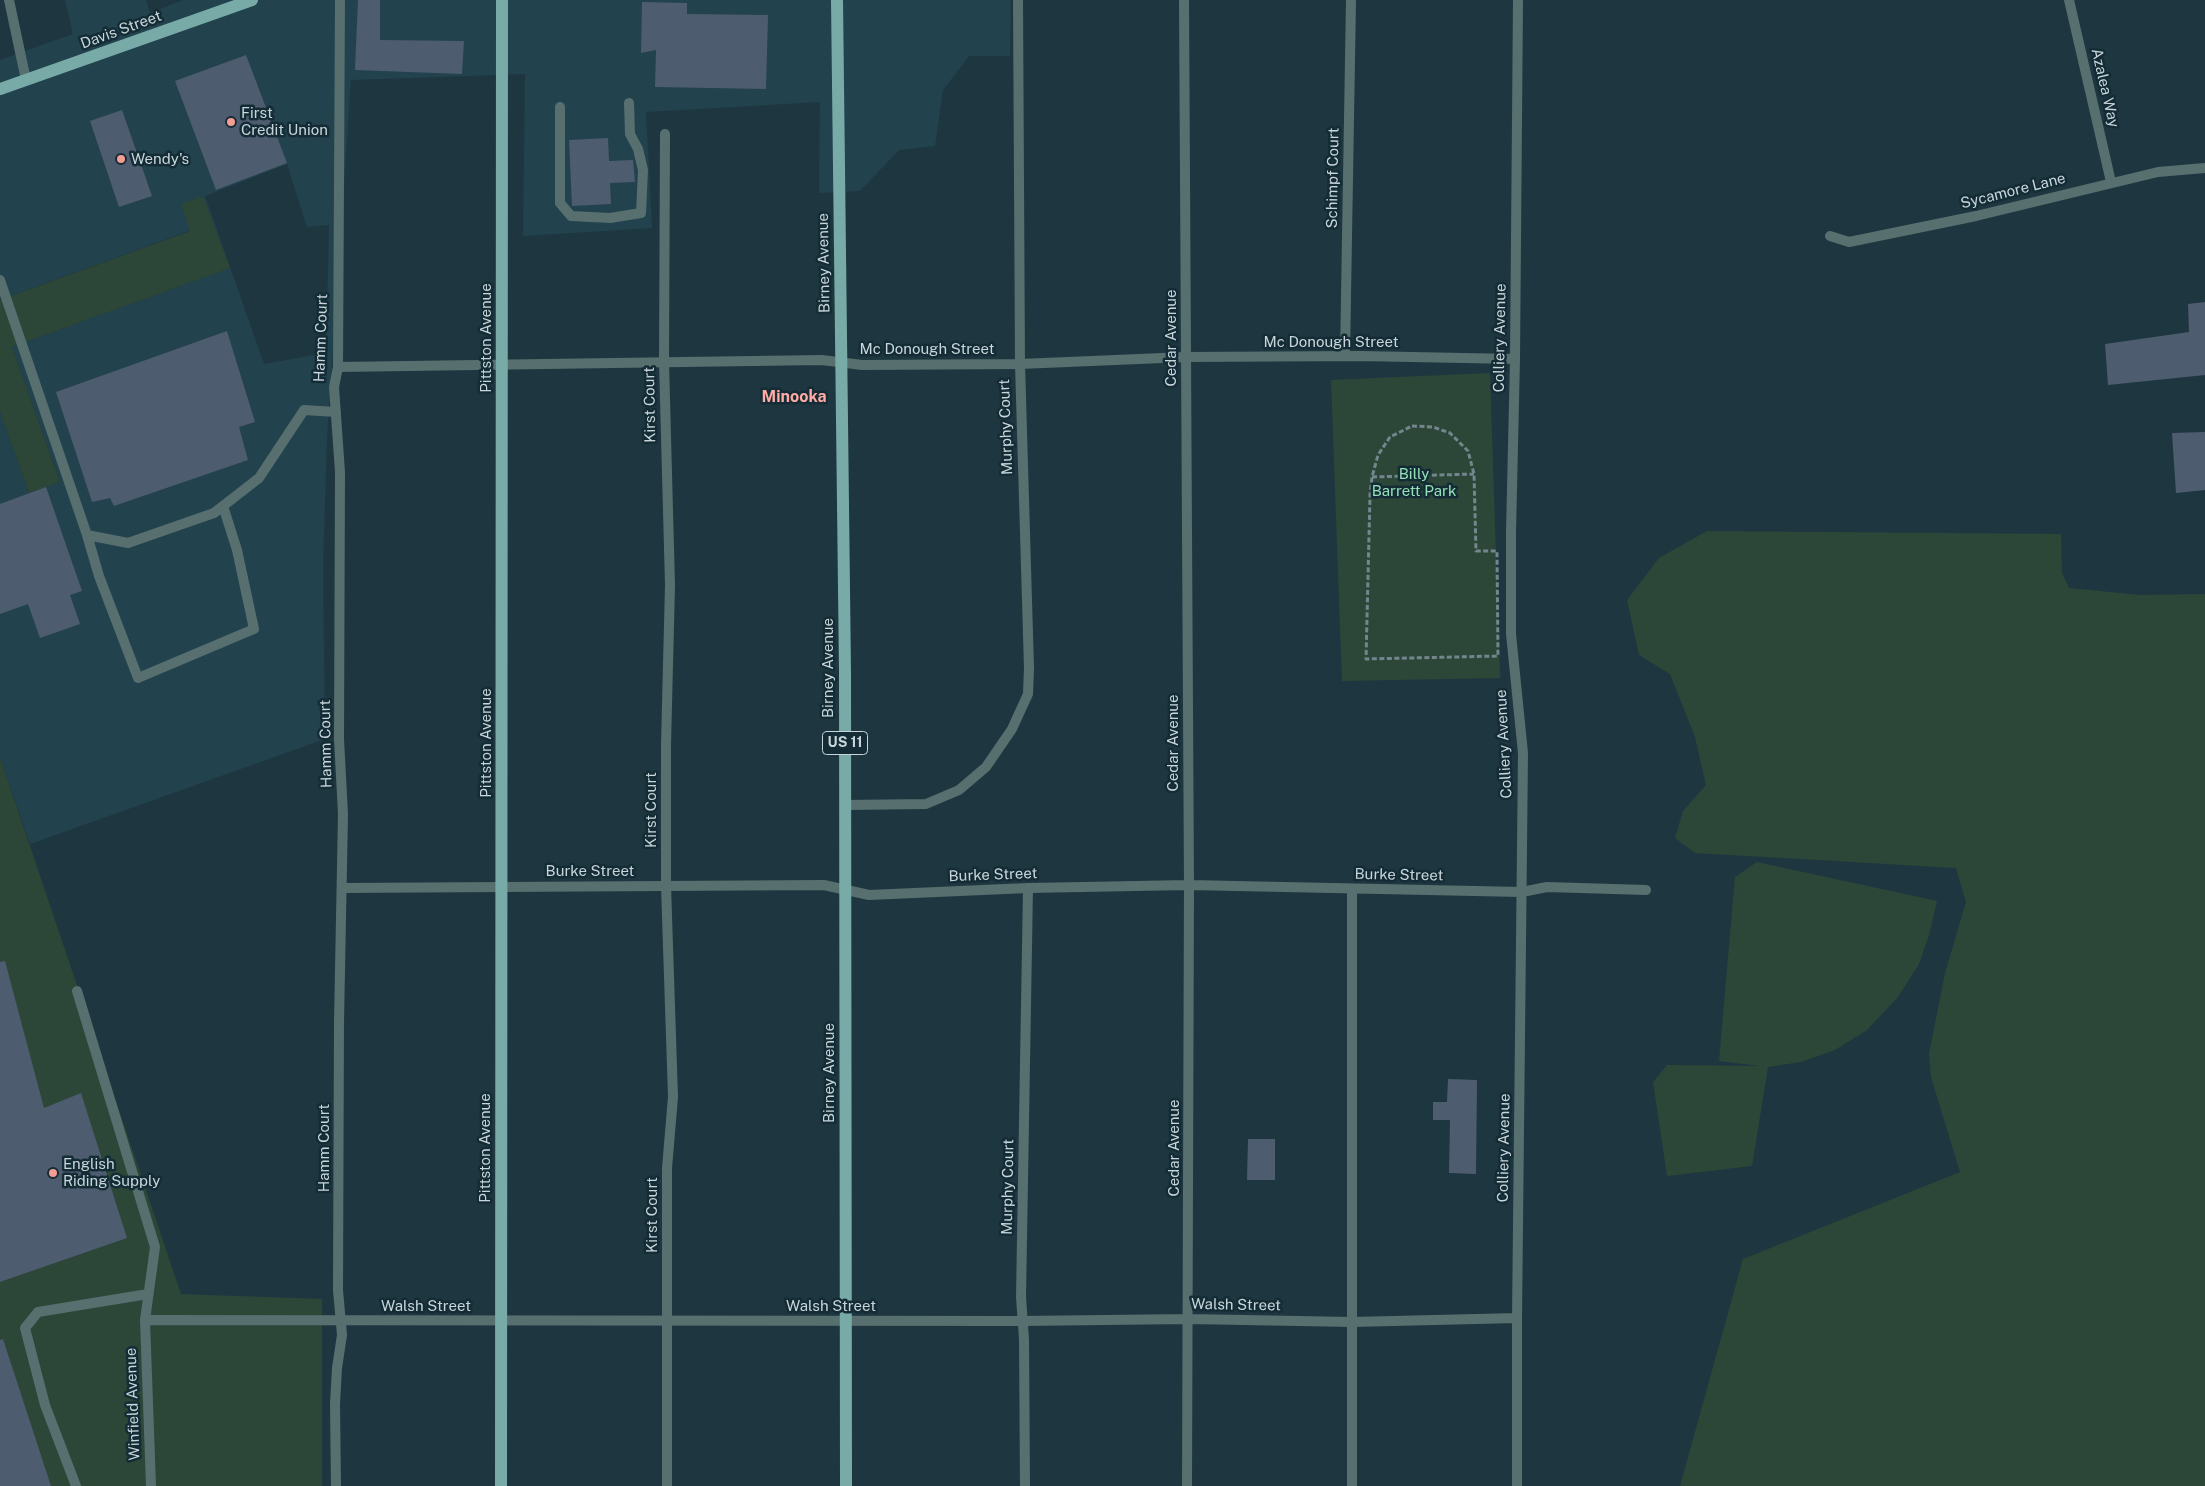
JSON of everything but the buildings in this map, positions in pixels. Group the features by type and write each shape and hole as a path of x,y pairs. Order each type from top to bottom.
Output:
{"main road":[{"name":"Davis Street","path":"0,89 252,0"},
{"name":"Pittston Avenue","path":"501,1486 502,0"},
{"name":"Birney Avenue","path":"837,0 845,805 846,1486"}],"street":[{"path":"9,0 26,80"},
{"name":"Hamm Court","path":"336,1486 335,1404 337,1368 342,1335 340,1320 339,1022 343,814 340,739 340,472 334,387 338,367 340,0"},
{"name":"Murphy Court","path":"845,805 926,804 959,790 986,767 1012,729 1028,694 1029,668 1020,364 1018,0"},
{"name":"Cedar Avenue","path":"1184,0 1189,885 1187,1486"},
{"name":"Schimpf Court","path":"1345,356 1351,0"},
{"name":"Colliery Avenue","path":"1517,1486 1523,752 1511,634 1511,532 1515,359 1518,0"},
{"name":"Azalea Way","path":"2069,0 2111,182"},
{"path":"560,107 560,203 571,216 610,218 642,213 643,170 638,149 630,134 629,103"},
{"name":"Kirst Court","path":"665,134 664,362 670,585 666,744 666,886 673,1097 667,1168 668,1486"},
{"name":"Sycamore Lane","path":"1830,236 1849,242 1976,216 2158,172 2205,168"},
{"path":"0,280 88,535 99,576 138,678 254,629 237,550 223,506"},
{"name":"Mc Donough Street","path":"338,367 822,360 868,365 1020,364 1186,357 1345,356 1515,359"},
{"path":"88,535 128,543 214,513 259,478 304,410 336,412"},
{"name":"Burke Street","path":"342,888 824,885 869,895 1028,888 1189,885 1522,892 1546,887 1646,890"},
{"name":"Murphy Court","path":"1025,1486 1024,1339 1021,1321 1028,888"},
{"path":"1352,889 1352,1486"},
{"name":"Winfield Avenue","path":"77,991 154,1247 145,1320 151,1486"},
{"path":"76,1486 45,1405 25,1328 38,1312 148,1294"},
{"name":"Walsh Street","path":"145,1320 1021,1321 1189,1319 1352,1322 1517,1318"}],"path":[{"path":"1412,426 1432,427 1450,432 1468,451 1474,474 1476,551 1497,551 1498,656 1366,659 1372,476 1378,455 1390,436 1412,426"},
{"path":"1372,476 1474,474"}],"shaded area":[{"path":"65,0 146,0 150,13 183,0 1011,0 1010,56 969,56 943,90 935,146 899,150 860,191 819,193 820,102 646,112 652,228 523,236 525,74 351,80 327,437 323,566 325,739 30,844 0,757 0,412 29,493 60,481 12,347 229,268 203,196 199,198 191,230 0,300 0,60 73,34","holes":["287,164 307,227 329,225 326,353 264,364 205,196"]}],"green space":[{"path":"203,196 230,268 12,347 60,482 29,493 0,412 0,300 190,231 181,204"},
{"name":"Billy Barrett Park","path":"1490,373 1500,678 1342,681 1331,380"},
{"path":"1707,531 2061,534 2062,573 2069,588 2141,595 2205,594 2205,1486 1680,1486 1743,1259 1960,1172 1931,1077 1929,1054 1945,973 1966,902 1956,868 1695,853 1675,838 1683,811 1706,785 1695,737 1670,674 1639,655 1627,600 1659,558"},
{"path":"0,757 181,1294 322,1299 322,1486 0,1486"},
{"path":"1757,862 1937,901 1929,935 1919,964 1898,997 1867,1030 1835,1050 1801,1062 1768,1067 1752,1166 1667,1176 1653,1082 1667,1065 1760,1066 1719,1061 1735,877"}],"place":[{"name":"First Credit Union","path":"231,122"},
{"name":"Wendy's","path":"121,159"},
{"name":"English Riding Supply","path":"53,1173"}],"district":[{"name":"Minooka","path":"794,397"}]}
